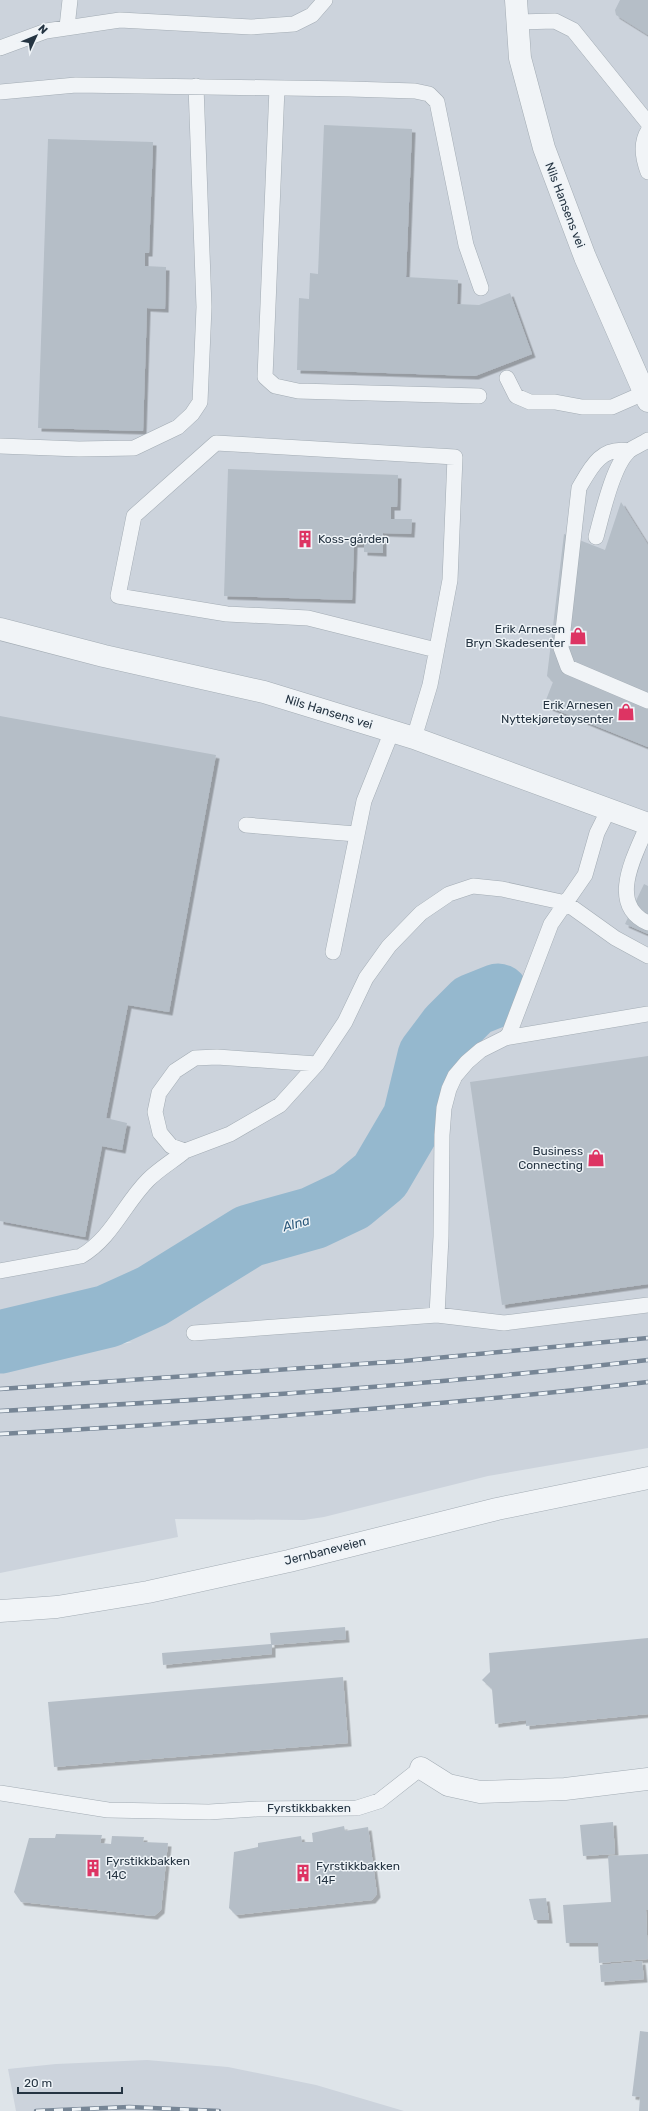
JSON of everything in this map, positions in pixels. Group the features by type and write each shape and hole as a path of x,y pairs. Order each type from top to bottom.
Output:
{"street":[{"name":"Nils Hansens vei","path":"516,0 520,58 544,148 585,257 646,397"},
{"name":"Nils Hansens vei","path":"0,629 104,656 264,692 414,738 648,824"},
{"name":"Jernbaneveien","path":"0,1611 57,1607 148,1592 288,1561 497,1509 648,1478"},
{"name":"Fyrstikkbakken","path":"421,1768 448,1785 464,1790 480,1792 565,1789 648,1779"}],"lane":[{"path":"0,48 46,31 120,20 251,27 294,24 312,15 325,0"},
{"path":"67,27 69,1"},
{"path":"518,22 555,21 573,30 648,123"},
{"path":"0,92 76,85 407,90 430,94 437,102 466,245 481,288"},
{"path":"0,446 79,449 134,448 178,427 192,414 200,402 204,307 196,86"},
{"path":"277,88 265,377 275,386 298,391 479,396"},
{"path":"648,131 644,137 642,152 648,172"},
{"path":"507,378 516,396 530,402 555,402 582,407 612,407 646,397"},
{"path":"596,537 613,480 622,461 629,451 648,440"},
{"path":"414,738 430,685 450,580 455,458 216,443 134,516 118,596 227,614 308,618 436,650"},
{"path":"629,451 618,449 601,457 590,468 579,488 561,648 563,658 568,667 648,700"},
{"path":"333,952 356,834 364,801 392,731"},
{"path":"505,1038 509,1034 551,924 584,875 597,833 609,809"},
{"path":"648,824 628,872 626,886 627,898 635,914 648,922"},
{"path":"246,825 356,834"},
{"path":"0,1271 81,1256 90,1251 111,1231 148,1180 185,1151 230,1134 280,1105 317,1064 345,1022 366,978 389,946 421,913 449,894 473,886 502,889 566,903 615,938 648,956"},
{"path":"437,1314 442,1237 442,1134 444,1108 449,1089 455,1076 467,1062 481,1050 505,1038 648,1014"},
{"path":"185,1151 171,1146 160,1133 155,1112 159,1093 175,1071 195,1058 217,1057 317,1064"},
{"path":"194,1333 437,1314 504,1323 648,1305"},
{"name":"Fyrstikkbakken","path":"0,1793 108,1810 209,1812 257,1809 357,1808 379,1801 421,1768"}],"shaded area":[{"path":"0,0 648,0 648,1448 488,1476 324,1517 304,1520 175,1519 178,1537 0,1573 0,1359 70,1355 132,1342 0,1334"},
{"path":"147,2060 228,2067 316,2085 404,2111 16,2111 8,2069 56,2064"}],"building":[{"path":"620,0 648,0 648,35 616,15 615,10"},
{"path":"324,125 412,129 406,277 458,280 457,304 479,305 510,293 532,354 475,376 297,370 299,298 309,299 310,273 318,274"},
{"path":"48,139 153,142 149,253 145,253 145,266 166,267 165,309 147,308 143,431 38,428"},
{"name":"Koss-gården","path":"228,469 398,475 397,507 391,507 391,519 412,519 411,534 383,533 383,553 364,552 364,544 354,544 352,600 224,596"},
{"path":"621,502 648,545 648,747 544,705 553,682 547,676 564,534 605,550"},
{"path":"0,716 216,755 169,1012 128,1005 106,1118 127,1123 122,1150 102,1146 85,1237 0,1221"},
{"path":"644,884 648,886 648,934 625,924"},
{"path":"648,1056 648,1284 502,1305 470,1082"},
{"path":"345,1627 346,1639 272,1645 272,1654 163,1665 162,1653 271,1644 270,1633"},
{"path":"648,1638 648,1714 526,1726 526,1720 495,1724 492,1689 482,1680 490,1672 489,1653"},
{"path":"343,1677 348,1743 54,1767 48,1702"},
{"path":"613,1822 615,1854 583,1856 580,1825"},
{"name":"Fyrstikkbakken 14F","path":"344,1826 345,1831 368,1827 377,1894 372,1900 236,1915 229,1908 234,1852 258,1847 258,1843 301,1836 302,1842 313,1842 312,1833"},
{"name":"Fyrstikkbakken 14C","path":"56,1834 102,1835 100,1843 111,1844 112,1836 144,1837 143,1842 168,1843 161,1910 154,1916 21,1902 14,1892 29,1838 55,1838"},
{"path":"648,1854 648,1910 646,1910 648,1959 599,1963 598,1943 566,1943 563,1905 611,1902 608,1856"},
{"path":"546,1898 549,1920 534,1920 529,1899"},
{"path":"642,1961 644,1979 601,1982 600,1965"},
{"path":"640,2031 648,2032 648,2111 639,2111 640,2097 632,2096"}],"waterway":[{"name":"Alna","path":"0,1342 108,1316 152,1296 249,1236 313,1218 351,1200 380,1176 414,1118 429,1056 450,1028 473,1005 498,995"}],"railway":[{"path":"0,1389 404,1361 648,1338"},
{"path":"0,1411 324,1391 486,1377 648,1360"},
{"path":"0,1434 324,1413 486,1399 648,1382"},
{"path":"36,2111 129,2107 219,2111"}],"place":[{"name":"Koss-gården","path":"305,539"},
{"name":"Erik Arnesen Bryn Skadesenter","path":"578,636"},
{"name":"Erik Arnesen Nyttekjøretøysenter","path":"626,712"},
{"name":"Business Connecting","path":"596,1158"},
{"name":"Fyrstikkbakken 14C","path":"93,1868"},
{"name":"Fyrstikkbakken 14F","path":"303,1873"}]}
